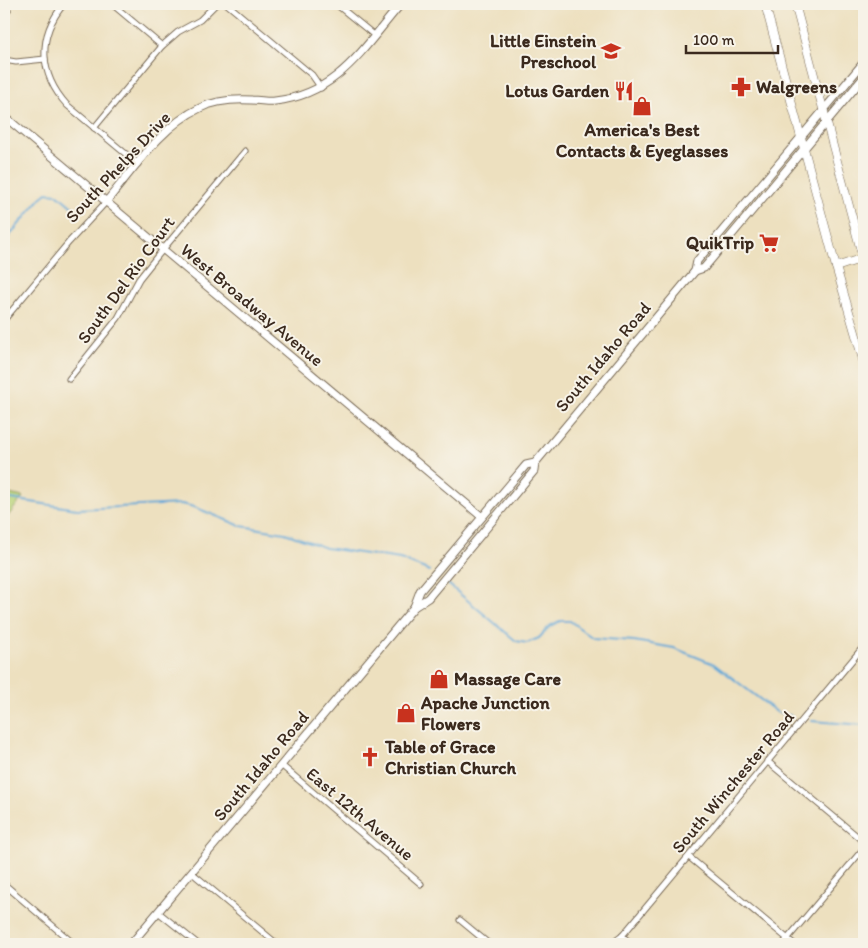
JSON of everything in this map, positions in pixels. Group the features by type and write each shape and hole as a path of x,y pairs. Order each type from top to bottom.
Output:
{"main road":[{"name":"South Phelps Drive","path":"106,202 168,129 181,119 202,107 232,100 272,101 294,98 320,88 338,76 351,63 401,4"},
{"path":"765,4 836,268 864,363"},
{"path":"795,4 864,260 836,268"},
{"name":"South Idaho Road","path":"131,944 414,606 420,591 438,569 526,465 535,462 695,271 697,261 864,62"},
{"name":"South Idaho Road","path":"695,271 704,268 864,77"},
{"name":"West Broadway Avenue","path":"4,116 482,517"},
{"path":"854,327 864,348"},
{"name":"South Idaho Road","path":"414,606 428,598 534,471 535,462"}],"street":[{"path":"64,4 51,24 47,36 45,59 51,84 58,95 138,164"},
{"path":"112,4 162,46"},
{"path":"94,128 162,46 178,32 200,20 216,4"},
{"path":"227,4 312,75 320,88"},
{"path":"340,5 374,35"},
{"path":"4,16 8,10"},
{"path":"4,60 16,62 45,59"},
{"name":"South Del Rio Court","path":"69,379 118,318 139,279 245,151"},
{"name":"South Phelps Drive","path":"4,320 69,242 106,202"},
{"name":"South Winchester Road","path":"618,944 622,936 864,646"},
{"path":"767,761 864,842"},
{"name":"East 12th Avenue","path":"281,765 421,884"},
{"path":"783,944 864,848"},
{"path":"688,857 794,944"},
{"path":"191,872 277,944"},
{"path":"4,884 74,944"},
{"path":"158,912 198,944"},
{"path":"460,920 489,944"},
{"path":"622,936 632,944"},
{"name":"South Winchester Road","path":"611,944 622,936"}],"green space":[{"path":"4,493 23,497 4,521"}],"waterway":[{"path":"4,242 47,193 57,194 77,211"},
{"path":"4,498 77,509 182,504 241,526 285,533 326,548 400,559 430,571"},
{"path":"448,584 516,641 527,643 539,638 550,626 560,621 570,621 593,638 634,641 674,648 714,664 778,713 792,716"},
{"path":"812,721 864,725"}],"place":[{"name":"Little Einstein Preschool","path":"611,51"},
{"name":"Walgreens","path":"741,87"},
{"name":"Lotus Garden","path":"624,91"},
{"name":"America's Best Contacts & Eyeglasses","path":"642,106"},
{"name":"QuikTrip","path":"769,243"},
{"name":"Massage Care","path":"439,679"},
{"name":"Apache Junction Flowers","path":"406,713"},
{"name":"Table of Grace Christian Church","path":"370,757"}]}
